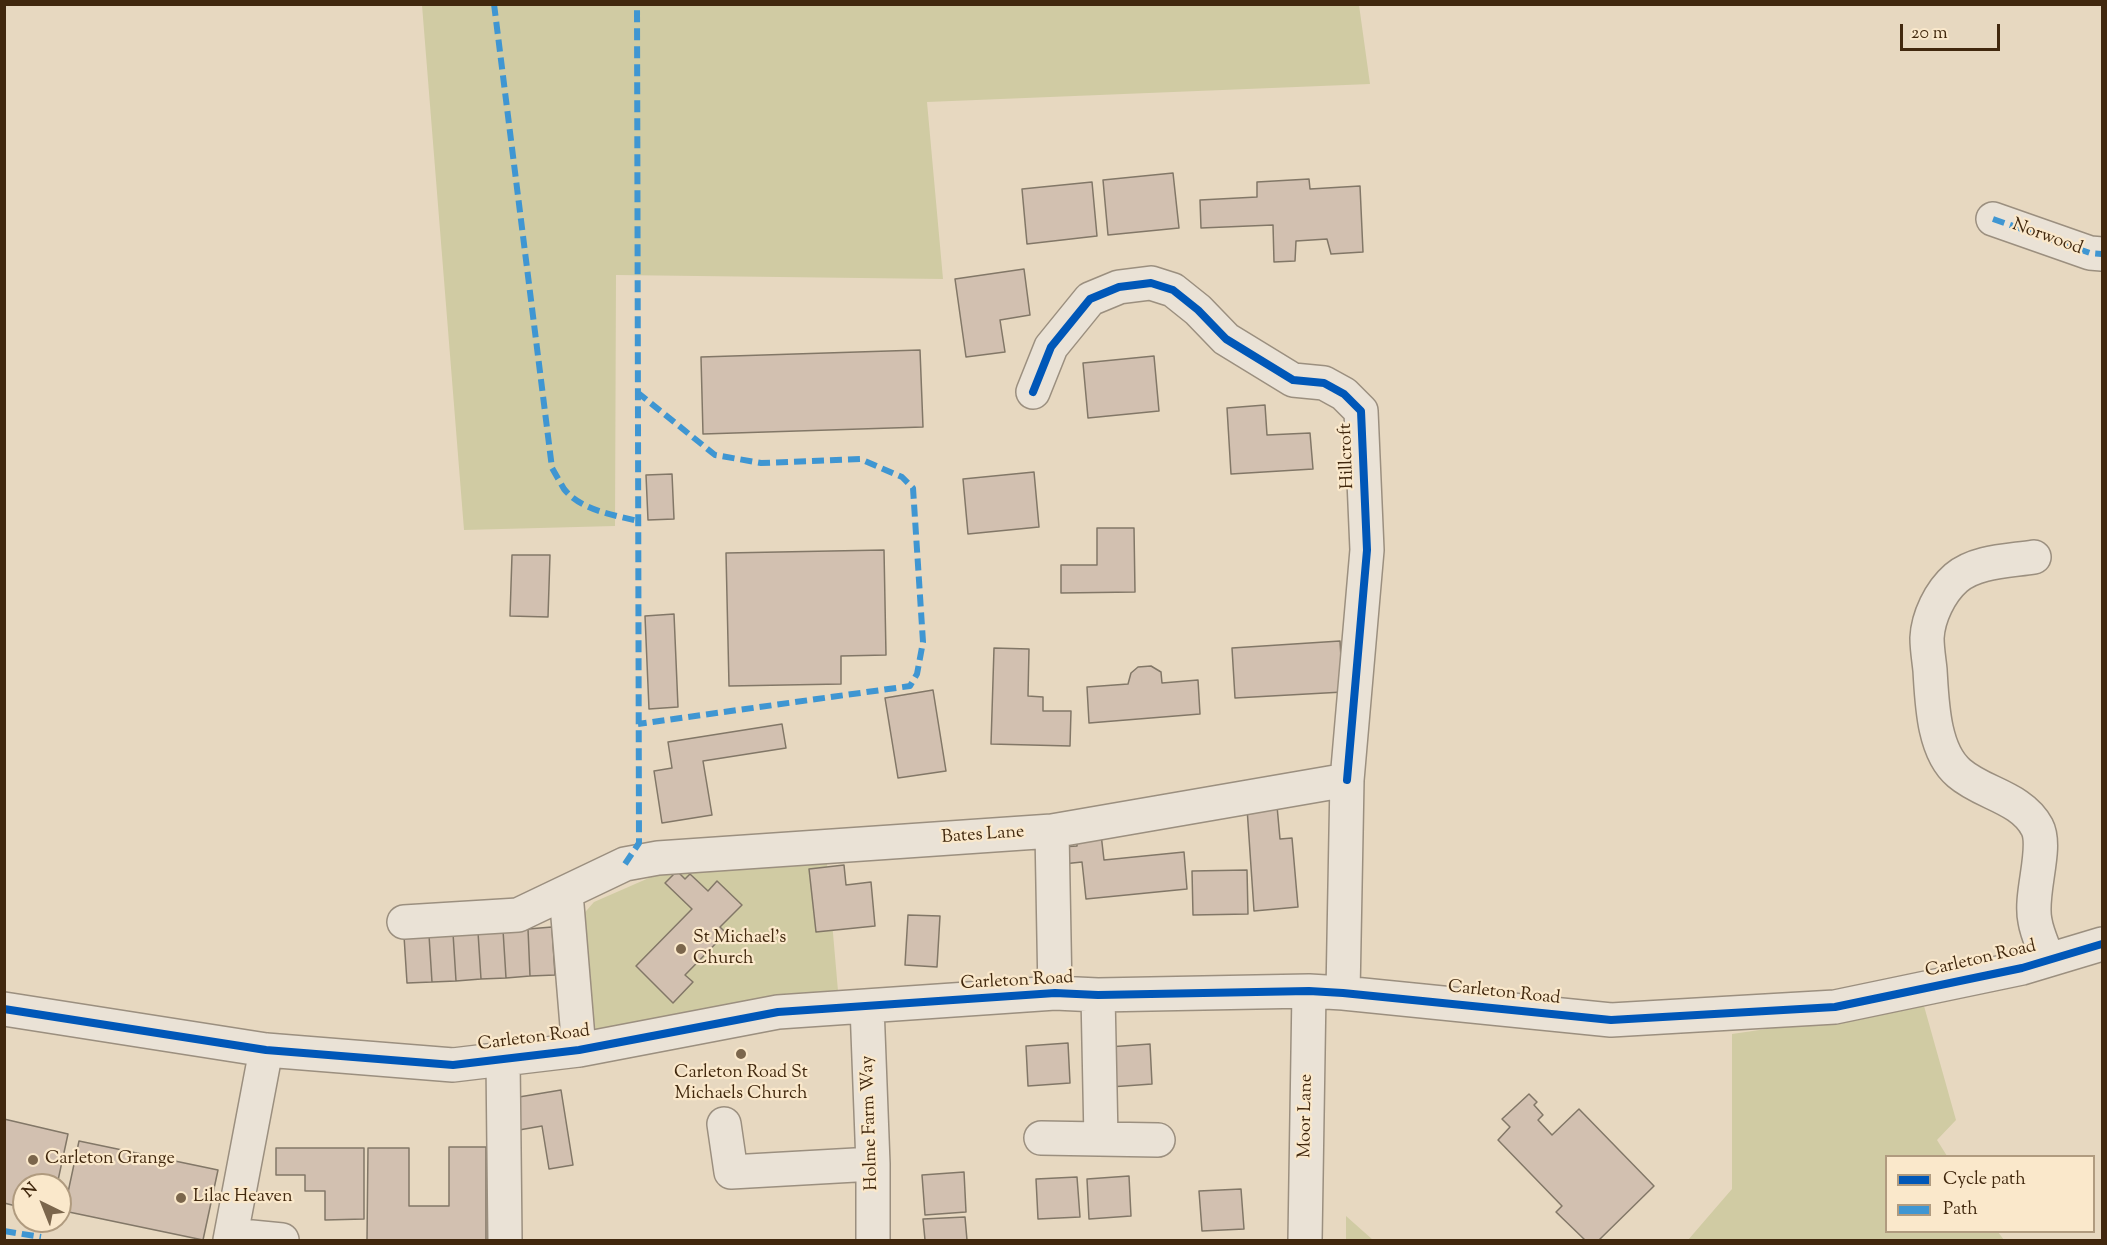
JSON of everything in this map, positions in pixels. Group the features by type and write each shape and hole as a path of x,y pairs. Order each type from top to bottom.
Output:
{"street":[{"name":"Norwood","path":"1993,219 2090,253 2103,254"},
{"name":"Hillcroft","path":"1033,392 1051,347 1090,299 1119,286 1151,283 1173,290 1198,310 1226,339 1293,380 1324,383 1344,394 1361,411 1367,550 1347,780"},
{"path":"2034,557 1977,566 1957,577 1942,594 1933,613 1927,638 1933,713 1947,759 1960,774 2021,808 2032,817 2038,830 2040,844 2034,895 2034,921 2048,960"},
{"name":"Bates Lane","path":"404,922 518,915 626,864 658,858 1052,831 1347,780"},
{"path":"1343,993 1347,780"},
{"path":"1052,831 1055,993"},
{"path":"566,893 579,1050"},
{"name":"Carleton Road","path":"4,1009 266,1050 453,1065 579,1050 778,1012 1055,993 1309,991 1611,1020 1834,1007 2022,968 2103,944"},
{"name":"Moor Lane","path":"1305,1240 1309,991"},
{"path":"1098,994 1101,1139"},
{"name":"Holme Farm Way","path":"867,1006 873,1164 873,1240"},
{"path":"266,1050 231,1238 282,1240"},
{"path":"503,1059 505,1240"},
{"path":"724,1124 731,1172 873,1164"},
{"path":"1041,1138 1158,1140"}],"shaded area":[{"path":"422,5 1359,5 1370,84 927,102 943,279 616,275 615,526 464,530"},
{"path":"827,864 838,991 596,1033 580,918 594,902 674,867","holes":["677,872 685,879 691,874 708,891 717,881 741,904 720,927 726,933 685,975 692,982 673,1002 636,967 692,909 666,883"]},
{"path":"1924,1006 1956,1120 1937,1140 1946,1155 1885,1155 1885,1233 1999,1233 2004,1240 1688,1240 1732,1189 1732,1034"},
{"path":"1346,1216 1373,1240 1346,1240"}],"building":[{"path":"1173,173 1179,228 1108,235 1103,180"},
{"path":"1309,179 1310,189 1360,186 1363,252 1331,254 1327,239 1296,241 1295,261 1274,262 1273,225 1201,228 1200,200 1257,197 1257,182"},
{"path":"1092,182 1097,236 1027,244 1022,189"},
{"path":"1024,269 1030,315 1000,320 1005,352 966,357 955,279"},
{"path":"920,350 923,427 703,434 701,357"},
{"path":"1154,356 1159,411 1088,418 1083,363"},
{"path":"1265,405 1267,435 1310,433 1313,469 1231,474 1227,408"},
{"path":"1034,472 1039,527 968,534 963,479"},
{"path":"672,474 674,519 648,520 646,475"},
{"path":"1097,528 1134,528 1135,592 1061,593 1061,565 1097,565"},
{"path":"884,550 886,655 841,656 841,684 729,686 726,553"},
{"path":"512,555 550,555 548,617 510,616"},
{"path":"674,614 678,707 649,709 645,616"},
{"path":"1340,641 1343,692 1235,698 1232,648"},
{"path":"994,648 1029,649 1028,696 1043,697 1043,711 1071,711 1070,746 991,744"},
{"path":"1151,666 1161,672 1162,683 1198,680 1200,714 1089,723 1087,687 1128,684 1131,673 1138,667"},
{"path":"933,690 946,771 898,778 885,698"},
{"path":"782,724 786,748 703,761 712,815 662,823 654,771 672,768 668,742"},
{"path":"1277,806 1280,839 1292,838 1298,907 1254,911 1247,808"},
{"path":"1101,834 1104,860 1184,852 1187,889 1086,899 1082,862 1063,864 1061,847 1077,846 1077,836"},
{"path":"844,865 846,885 871,882 875,926 816,932 809,869"},
{"path":"1247,870 1248,914 1193,915 1192,871"},
{"name":"St Michael's Church","path":"677,871 685,879 690,874 708,891 717,881 742,905 720,927 726,933 685,975 693,982 673,1003 636,966 692,909 665,883"},
{"path":"908,915 940,916 937,967 905,965"},
{"path":"552,927 555,975 530,976 528,929"},
{"path":"528,929 530,976 506,978 503,930"},
{"path":"503,930 506,978 481,979 478,932"},
{"path":"478,932 481,979 456,981 453,933"},
{"path":"453,933 456,981 432,982 429,935"},
{"path":"429,935 432,982 407,983 404,936"},
{"path":"1068,1043 1070,1083 1028,1086 1026,1046"},
{"path":"1150,1044 1152,1084 1110,1087 1108,1047"},
{"path":"561,1090 573,1165 549,1169 542,1126 519,1130 513,1098"},
{"path":"1529,1094 1537,1102 1534,1105 1543,1115 1538,1120 1552,1135 1579,1109 1654,1186 1599,1240 1585,1240 1556,1212 1562,1206 1498,1140 1510,1127 1502,1119"},
{"name":"Carleton Grange","path":"4,1119 68,1134 60,1173 12,1173 12,1205 4,1203"},
{"path":"79,1141 218,1170 203,1240 72,1213 72,1174"},
{"path":"449,1147 486,1147 486,1240 367,1240 368,1148 409,1148 409,1206 449,1206"},
{"path":"276,1148 364,1148 364,1219 325,1220 325,1191 305,1191 305,1175 276,1175"},
{"path":"964,1172 966,1212 925,1215 922,1175"},
{"path":"1129,1176 1131,1216 1089,1219 1087,1179"},
{"path":"1077,1177 1080,1217 1038,1219 1036,1179"},
{"path":"1241,1189 1244,1229 1202,1231 1199,1191"},
{"path":"965,1217 967,1240 925,1240 923,1219"}],"marked path":[{"path":"494,4 552,468 564,489 579,502 598,511 638,521"},
{"path":"625,864 639,843 637,4"},
{"path":"1993,219 2090,253 2102,254"},
{"path":"637,392 715,455 761,463 860,459 902,477 913,488 923,642 917,674 910,686 638,724"},
{"path":"4,1231 41,1237"}],"cycle path":[{"path":"1033,392 1051,347 1090,299 1119,287 1151,283 1173,290 1198,310 1226,339 1293,380 1324,383 1344,394 1361,411 1367,550 1347,780"},
{"path":"4,1009 266,1050 453,1065 579,1050 778,1012 1055,993 1098,995 1309,991 1611,1020 1835,1007 2022,968 2102,944"}],"place":[{"name":"St Michael's Church","path":"681,949"},
{"name":"Carleton Road St Michaels Church","path":"741,1054"},
{"name":"Carleton Grange","path":"33,1160"},
{"name":"Lilac Heaven","path":"181,1198"}]}
